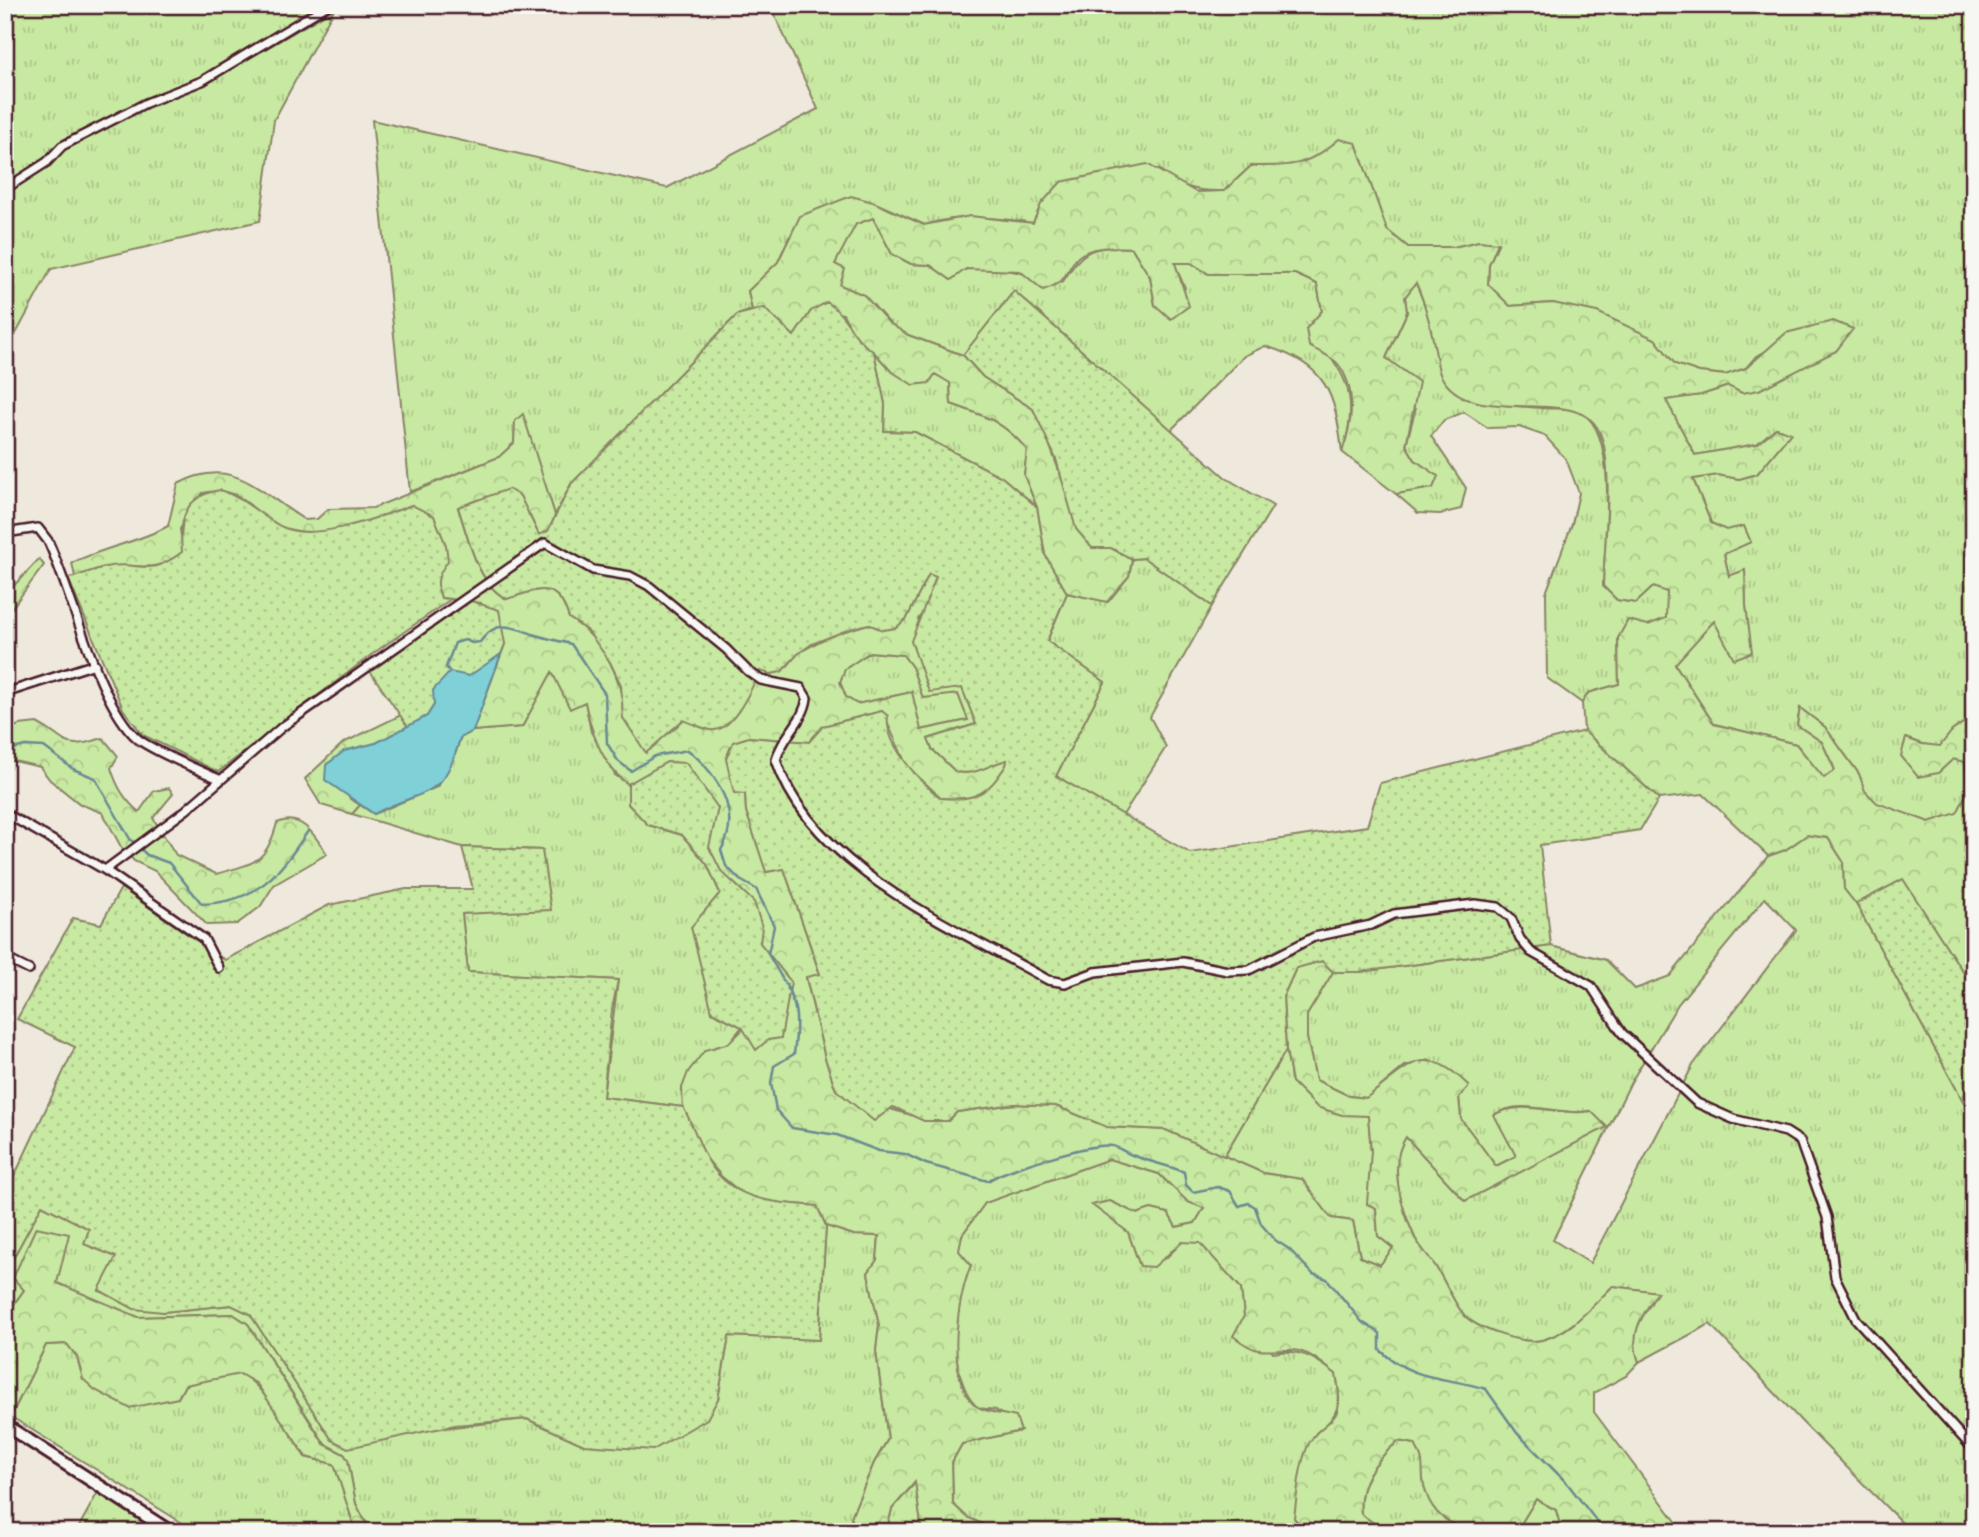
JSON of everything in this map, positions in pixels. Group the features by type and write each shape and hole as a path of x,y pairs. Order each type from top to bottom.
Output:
{"street":[{"path":"5,189 47,162 62,146 146,103 202,81 328,5"},
{"path":"5,533 38,528 48,541 95,664 119,715 140,740 219,779"},
{"path":"105,870 186,810 282,727 375,659 545,543 557,547 593,570 630,576 649,586 761,680 801,688 807,698 806,709 786,734 776,760 789,791 818,828 872,880 1048,980 1065,983 1114,968 1183,962 1228,971 1249,970 1314,937 1371,925 1394,914 1475,904 1498,907 1511,918 1520,939 1531,952 1591,986 1630,1042 1697,1103 1733,1119 1786,1132 1800,1141 1827,1217 1835,1277 1856,1319 1974,1450"},
{"path":"5,693 95,664"},
{"path":"5,813 105,870 204,939 219,968"},
{"path":"5,958 29,971"},
{"path":"5,1425 171,1532"}],"green space":[{"path":"5,5 322,5 201,78 143,100 65,139 48,156 5,184"},
{"path":"770,5 1974,5 1974,715 1952,731 1940,747 1922,744 1938,773 1953,759 1965,762 1968,791 1957,814 1929,822 1877,804 1864,791 1859,774 1825,727 1800,708 1797,725 1822,742 1835,770 1824,779 1796,744 1714,724 1675,664 1714,620 1751,652 1745,571 1729,576 1724,554 1750,542 1711,523 1693,479 1718,475 1739,479 1757,474 1790,433 1776,428 1757,444 1695,455 1665,399 1701,395 1729,386 1742,393 1836,351 1852,329 1832,321 1756,356 1746,368 1726,375 1699,372 1675,364 1655,339 1553,303 1510,306 1488,285 1489,264 1498,244 1479,241 1454,247 1408,247 1387,230 1356,143 1295,166 1251,166 1224,191 1205,191 1189,187 1174,181 1159,169 1103,173 1086,177 1055,193 1033,223 979,218 952,219 925,225 873,202 789,237 778,262 748,291 752,310 737,315 571,484 555,515 523,416 515,421 514,443 499,457 410,492 372,120 667,188 818,109"},
{"path":"334,9 274,120 260,221 51,269 5,354 5,194 38,173 67,147 151,104 208,82"},
{"path":"1339,139 1356,143 1387,230 1408,247 1454,247 1479,241 1498,243 1489,264 1488,284 1510,306 1553,303 1597,312 1655,339 1675,364 1699,372 1725,375 1746,368 1786,333 1833,321 1853,329 1836,351 1759,390 1742,393 1728,386 1701,395 1666,400 1695,455 1757,444 1776,428 1791,433 1757,474 1739,479 1718,475 1693,479 1711,523 1726,530 1744,526 1751,542 1724,554 1729,576 1745,570 1752,652 1734,659 1714,621 1675,664 1714,724 1796,744 1824,778 1835,770 1822,742 1797,725 1800,708 1825,727 1859,774 1865,791 1877,803 1929,822 1957,813 1968,791 1965,762 1953,759 1938,773 1918,777 1901,756 1906,738 1922,744 1940,746 1952,731 1974,715 1974,982 1963,972 1903,880 1856,904 1844,889 1843,861 1828,838 1807,835 1785,850 1768,856 1703,794 1659,799 1584,731 1582,703 1588,693 1619,684 1618,638 1628,620 1648,625 1666,618 1667,592 1653,587 1636,603 1617,600 1603,586 1608,484 1604,446 1599,431 1587,417 1569,410 1498,405 1475,401 1456,392 1441,376 1428,316 1416,283 1405,297 1407,312 1386,358 1419,382 1406,445 1415,460 1438,476 1433,488 1396,494 1342,452 1350,419 1348,384 1334,360 1309,346 1306,329 1322,311 1317,284 1295,274 1209,274 1191,263 1175,263 1189,306 1171,319 1155,305 1150,277 1132,248 1090,250 1078,257 1062,280 1043,290 1020,271 966,269 951,280 930,265 911,264 892,254 873,218 856,224 835,264 845,269 840,285 864,295 889,323 908,335 963,355 983,377 1033,409 1043,427 1066,490 1092,547 1111,548 1132,559 1129,576 1107,602 1067,593 1045,555 1037,507 1024,475 1027,450 1010,432 984,416 951,404 950,383 935,374 929,383 913,385 891,371 874,352 858,342 843,314 811,311 794,336 764,308 752,310 748,291 778,262 800,216 851,196 873,202 924,225 970,216 1033,223 1041,204 1061,182 1147,164 1196,192 1224,191 1251,166 1288,165 1308,160"},
{"path":"873,218 892,254 911,264 930,265 951,280 964,270 985,268 1013,271 1062,283 1083,256 1097,249 1118,247 1132,248 1150,277 1155,305 1185,288 1174,263 1191,263 1209,274 1295,274 1317,284 1322,311 1306,329 1331,358 1346,384 1350,414 1342,452 1336,413 1324,384 1315,372 1302,362 1265,346 1244,356 1171,430 1014,291 963,355 908,335 889,323 864,295 840,285 835,264 843,245 856,224"},
{"path":"1416,283 1462,398 1502,405 1575,410 1590,419 1599,437 1605,460 1607,516 1603,586 1617,600 1636,603 1653,587 1667,592 1667,618 1618,638 1619,684 1588,693 1582,703 1547,678 1546,593 1572,524 1579,493 1566,459 1545,436 1519,427 1488,428 1464,412 1444,420 1431,436 1466,488 1461,509 1440,514 1418,513 1396,494 1432,488 1406,445 1415,411 1399,368 1386,358 1407,312 1405,297"},
{"path":"1014,291 1226,478 1273,506 1212,606 1144,558 1132,559 1111,548 1092,548 1076,529 1056,459 1033,409 983,377 963,355"},
{"path":"827,302 874,352 885,404 884,431 915,432 1002,477 1037,507 1045,555 1067,593 1047,641 1105,682 1056,776 1190,853 1367,826 1380,783 1584,731 1659,799 1640,830 1540,845 1551,946 1360,972 1333,972 1322,961 1296,968 1283,997 1286,1050 1224,1156 1166,1130 1107,1127 1056,1106 1014,1104 957,1112 948,1121 924,1121 893,1107 874,1121 836,1090 825,1058 806,977 820,974 784,869 766,872 746,811 745,794 734,793 726,759 733,742 749,737 809,742 823,726 882,711 888,716 892,738 905,762 941,798 967,798 988,788 1005,767 1007,760 976,771 956,772 932,749 928,739 976,724 962,688 929,692 911,641 936,577 929,574 907,618 896,628 883,630 868,624 812,644 781,672 771,674 760,671 741,708 727,724 711,730 683,720 646,753 623,718 621,685 610,662 587,630 569,618 559,597 552,592 537,590 507,599 497,592 488,583 475,559 458,507 508,489 520,496 539,535 548,531 571,484 737,315 764,308 794,336 811,311"},
{"path":"874,352 891,371 929,383 935,374 950,382 951,404 984,416 1019,440 1027,450 1024,475 1037,507 1002,477 915,432 884,431 885,404"},
{"path":"523,414 555,515 549,531 539,535 529,514 458,508 475,559 488,583 507,599 537,590 552,592 559,597 569,618 592,637 609,661 620,688 623,718 673,730 683,720 695,724 731,720 760,670 771,674 787,667 797,654 829,636 868,624 883,630 907,618 929,573 936,577 925,610 918,619 962,688 976,724 928,739 932,749 956,772 976,771 1008,759 988,788 968,798 941,798 907,766 882,711 824,726 809,742 749,737 733,742 726,758 745,793 746,811 767,872 784,868 820,975 806,978 825,1058 836,1090 906,1114 934,1120 948,1121 957,1112 1014,1104 1056,1106 1107,1127 1166,1130 1263,1173 1302,1179 1331,1218 1353,1221 1360,1257 1380,1265 1393,1248 1378,1236 1376,1208 1367,1204 1371,1151 1368,1116 1342,1115 1317,1107 1292,1082 1286,1050 1283,997 1296,968 1322,961 1333,972 1307,1015 1307,1038 1316,1080 1349,1096 1366,1098 1405,1068 1428,1061 1440,1064 1469,1086 1459,1097 1461,1119 1496,1166 1516,1156 1494,1115 1505,1110 1529,1108 1566,1112 1591,1111 1607,1127 1465,1201 1406,1137 1398,1160 1401,1201 1415,1238 1435,1265 1456,1304 1470,1320 1489,1330 1512,1338 1542,1340 1572,1325 1613,1286 1658,1292 1638,1325 1635,1342 1639,1362 1626,1376 1594,1393 1594,1412 1684,1532 1562,1532 1556,1510 1536,1499 1516,1532 1472,1530 1459,1526 1437,1513 1429,1501 1424,1486 1421,1457 1415,1444 1398,1441 1369,1473 1360,1503 1361,1514 1386,1532 1307,1532 1294,1518 1299,1477 1311,1440 1336,1415 1339,1393 1336,1374 1304,1352 1256,1349 1233,1336 1244,1316 1241,1288 1200,1243 1182,1242 1154,1267 1140,1266 1128,1232 1092,1205 1110,1201 1137,1214 1151,1209 1168,1213 1176,1227 1195,1223 1204,1208 1188,1202 1159,1174 1109,1159 985,1203 962,1235 959,1251 971,1265 962,1297 956,1337 960,1376 975,1405 988,1411 1016,1417 1021,1431 962,1444 952,1462 953,1504 967,1517 999,1532 922,1532 915,1482 892,1509 886,1532 854,1532 851,1517 874,1463 888,1439 876,1351 879,1325 868,1273 877,1260 879,1236 854,1235 826,1226 816,1206 769,1202 745,1196 721,1176 706,1158 683,1107 682,1088 688,1072 705,1050 729,1043 791,982 760,943 760,923 755,908 712,859 709,842 718,808 667,762 628,784 619,777 599,748 585,702 570,709 552,672 522,727 473,731 505,644 481,603 441,598 437,586 439,573 412,505 350,527 317,532 274,524 230,493 203,493 180,529 183,552 171,560 145,567 104,568 75,577 72,563 168,526 178,484 197,476 215,473 230,475 260,489 305,520 317,519 328,509 373,508 499,457 514,443 515,421","holes":["870,652 903,655 912,667 923,698 958,694 968,720 921,730 912,692 857,704 846,697 840,682 845,669"]},
{"path":"220,490 293,531 309,532 346,526 412,505 434,516 446,545 448,561 438,578 439,592 441,598 451,599 371,655 218,772 143,735 123,709 68,578 105,567 151,567 170,560 182,552 183,519 191,504 208,493"},
{"path":"1144,558 1212,606 1150,717 1166,747 1123,815 1056,776 1105,682 1047,641 1067,593 1108,602 1129,576 1132,559"},
{"path":"39,559 44,565 5,617 5,595"},
{"path":"471,601 499,610 505,644 501,654 434,705 427,716 408,727 370,671"},
{"path":"870,652 903,655 912,667 923,698 958,694 968,720 921,730 903,694 857,704 846,697 840,682 845,669"},
{"path":"552,671 585,701 591,732 615,775 628,784 628,804 649,825 682,835 707,864 720,893 712,1012 742,1027 729,1043 705,1051 682,1088 683,1107 603,1097 618,980 468,972 462,914 542,850 462,847 352,814 360,805 374,814 437,787 456,752 460,738 473,731 522,727"},
{"path":"401,715 408,727 376,743 344,751 350,799 360,805 352,814 321,805 305,779 343,743"},
{"path":"37,723 73,744 103,738 118,756 111,768 119,787 139,812 154,791 169,788 173,794 153,818 176,855 216,874 257,860 268,847 277,823 286,820 306,827 327,854 274,885 260,907 237,924 207,925 155,871 134,861 121,847 103,813 80,804 50,780 40,767 5,759 5,731 19,725"},
{"path":"667,762 686,763 718,808 709,847 721,871 754,902 762,927 760,943 791,982 781,1038 768,1040 756,1050 742,1027 712,1012 691,927 720,893 707,864 682,835 648,825 628,804 628,784"},
{"path":"1807,835 1828,838 1843,861 1844,889 1856,904 1974,1121 1974,1527 1911,1532 1710,1324 1639,1362 1635,1341 1638,1325 1657,1292 1613,1286 1572,1325 1553,1336 1534,1341 1500,1335 1479,1326 1464,1315 1435,1265 1417,1242 1405,1214 1397,1173 1400,1148 1406,1137 1465,1201 1591,1111 1567,1112 1518,1107 1495,1114 1516,1156 1496,1166 1461,1119 1459,1096 1429,1060 1405,1066 1367,1098 1349,1096 1316,1080 1307,1038 1307,1015 1333,972 1360,972 1551,946 1606,960 1635,989 1670,976 1768,856 1785,850","holes":["1765,898 1796,930 1693,1065 1590,1263 1553,1240 1631,1082 1678,1004"]},
{"path":"462,847 542,850 551,910 462,914 468,972 618,980 612,1010 603,1097 683,1107 706,1157 727,1183 754,1197 769,1201 817,1206 826,1226 819,1340 729,1336 718,1399 707,1419 653,1450 584,1445 527,1419 455,1425 348,1448 332,1440 250,1314 231,1305 163,1312 134,1309 99,1290 116,1257 84,1244 89,1229 42,1205 5,1273 5,1196 75,1047 17,1019 73,918 101,924 121,888 225,960 329,905 406,889 473,889"},
{"path":"1903,879 1963,972 1974,982 1974,1121 1856,904"},
{"path":"1286,1050 1292,1082 1342,1115 1368,1115 1378,1236 1393,1248 1380,1265 1360,1257 1353,1221 1331,1218 1302,1180 1263,1173 1224,1156"},
{"path":"1109,1159 1159,1174 1188,1202 1204,1208 1195,1223 1176,1227 1168,1213 1151,1209 1137,1214 1110,1201 1093,1205 1128,1232 1140,1266 1166,1258 1182,1242 1200,1242 1241,1288 1244,1316 1273,1353 1299,1353 1321,1363 1336,1374 1339,1393 1337,1408 1330,1421 1316,1433 1294,1518 1306,1532 999,1532 967,1517 953,1504 952,1462 962,1444 1020,1431 996,1410 977,1408 960,1376 957,1319 971,1265 958,1251 962,1235 985,1203"},
{"path":"42,1205 90,1229 84,1244 117,1257 99,1291 163,1312 232,1305 250,1314 332,1440 527,1419 584,1445 718,1399 729,1336 819,1340 826,1226 854,1235 879,1236 877,1260 868,1273 879,1325 876,1351 888,1439 874,1463 851,1517 854,1532 371,1532 356,1504 348,1460 344,1454 325,1444 248,1324 233,1314 138,1317 57,1283 24,1290 5,1317 5,1273"},
{"path":"36,1227 69,1234 57,1283 138,1317 233,1314 248,1324 324,1444 344,1454 348,1460 356,1504 371,1532 356,1532 334,1464 306,1457 257,1384 240,1374 185,1385 178,1398 129,1408 95,1390 83,1379 77,1357 67,1344 46,1345 13,1412 5,1407 5,1317 24,1290 13,1278"},
{"path":"67,1344 77,1357 83,1379 178,1398 185,1385 225,1375 238,1374 246,1377 265,1396 305,1457 334,1464 356,1532 197,1532 5,1413 5,1407 13,1412 46,1345"},
{"path":"1398,1441 1415,1444 1425,1462 1423,1481 1475,1532 1386,1532 1361,1514 1362,1492 1369,1473"},
{"path":"916,1482 922,1532 886,1532 892,1509"},
{"path":"98,1492 158,1532 76,1532"},
{"path":"1536,1499 1556,1510 1562,1532 1516,1532"}],"water":[{"path":"501,654 473,731 460,738 446,774 439,783 419,795 374,814 325,780 326,765 344,751 376,743 427,716 434,705 433,690 450,672 469,676"}],"waterway":[{"path":"450,672 446,667 455,643 465,640 480,642 498,627 511,627 571,644 605,694 607,743 618,761 631,771 655,756 688,750 708,770 724,795 728,809 727,836 721,850 726,866 740,880 756,889 774,926 768,954 793,1001 796,1023 794,1054 774,1066 771,1083 776,1110 792,1128 837,1135 879,1151 905,1154 926,1164 988,1181 1048,1158 1087,1148 1112,1146 1184,1172 1186,1185 1193,1192 1218,1187 1230,1191 1239,1206 1249,1203 1255,1207 1261,1224 1275,1240 1289,1249 1313,1274 1327,1279 1362,1322 1380,1333 1380,1350 1405,1368 1418,1373 1486,1389 1517,1433 1567,1483 1605,1532"},
{"path":"5,751 25,746 44,747 73,769 95,778 130,839 147,855 169,863 202,904 238,898 265,883 287,860 308,831"}]}
